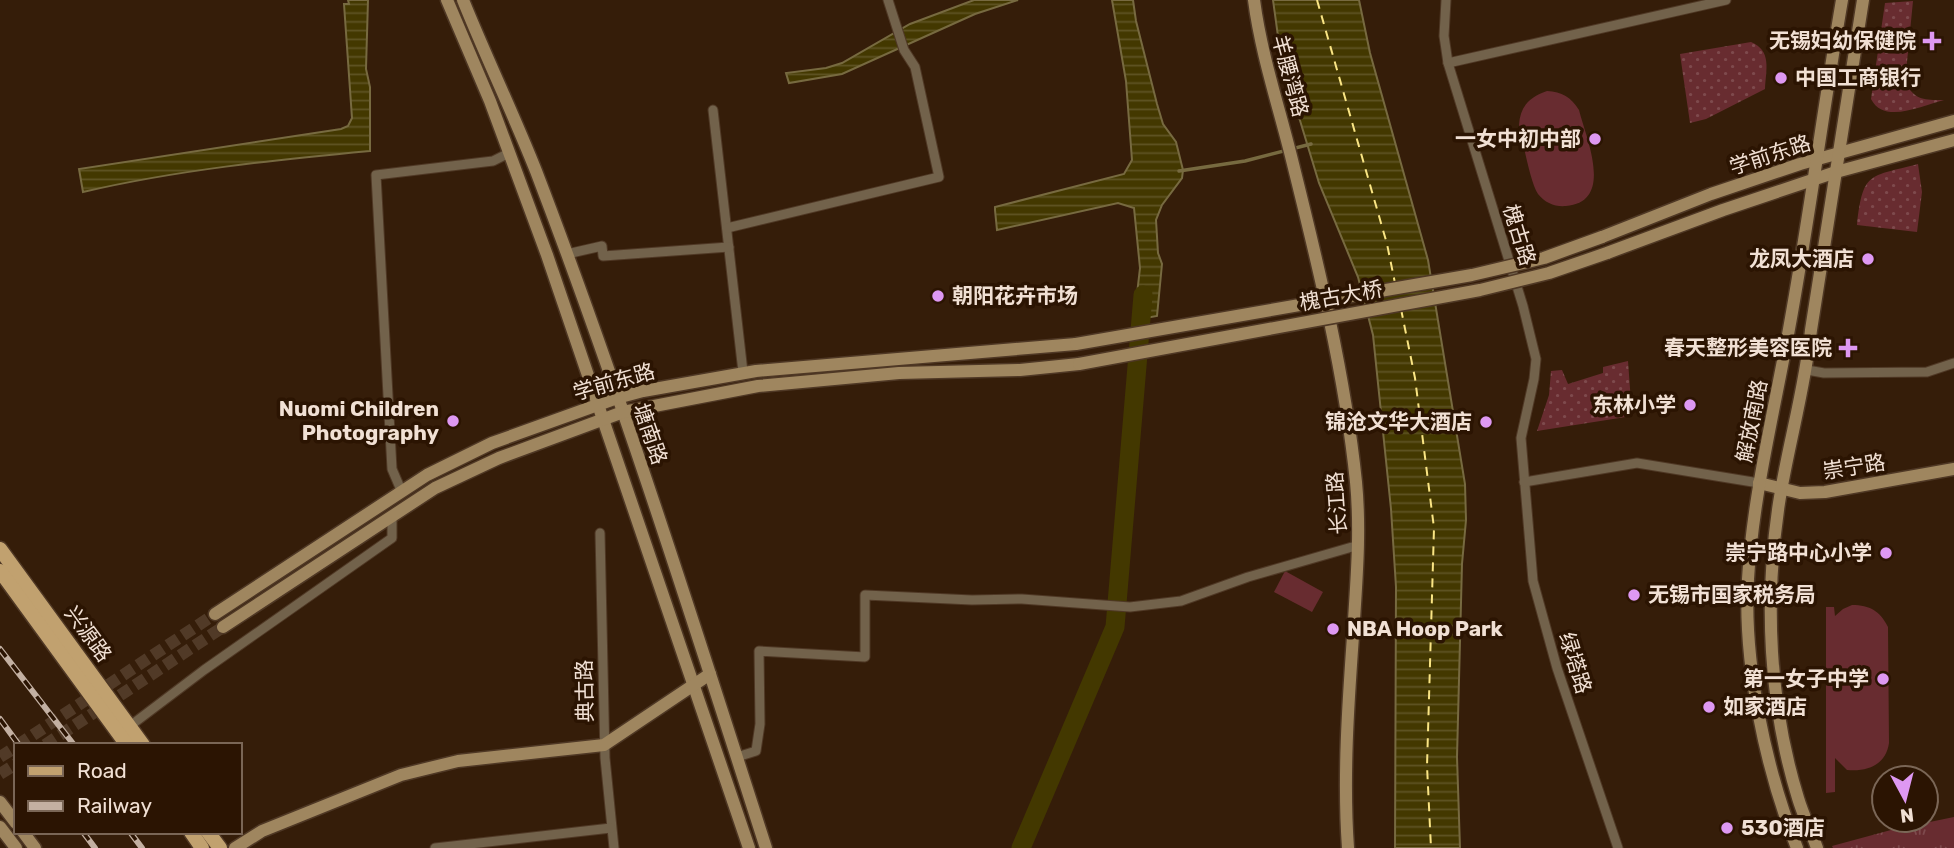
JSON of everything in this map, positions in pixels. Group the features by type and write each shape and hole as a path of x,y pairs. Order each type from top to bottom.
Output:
{"main road":[{"name":"塘南路","path":"447,0 490,101 600,404 749,848"},
{"name":"塘南路","path":"463,0 505,97 566,254 623,412 766,848"},
{"name":"羊腰湾路","path":"1254,0 1257,27 1293,160"},
{"name":"解放南路","path":"1797,848 1781,808 1755,689 1749,641 1748,581 1759,483 1789,327 1842,0"},
{"name":"解放南路","path":"1817,848 1792,776 1775,692 1770,587 1782,488 1807,370 1863,0"},
{"name":"学前东路","path":"1602,237 1711,194 1839,153 1954,121"},
{"name":"学前东路","path":"1607,253 1812,180 1954,140"},
{"name":"长江路","path":"1293,160 1347,411 1356,484 1359,545 1345,804 1348,848"},
{"name":"槐古大桥","path":"1076,345 1472,275 1544,258 1602,237"},
{"name":"槐古大桥","path":"1079,364 1480,290 1549,273 1607,253"},
{"name":"学前东路","path":"215,614 427,475 492,443 617,398 743,372 1076,345"},
{"name":"学前东路","path":"223,627 435,488 499,458 623,412 758,386 909,373 1020,370 1079,364"},
{"name":"崇宁路","path":"1759,483 1800,492 1825,492 1954,469"},
{"name":"兴源路","path":"0,549 125,735"},
{"name":"兴源路","path":"0,571 125,735"},
{"path":"235,848 262,831 412,772 458,761 604,745 710,674"},
{"path":"0,802 14,820"},
{"path":"0,827 16,848"}],"street":[{"path":"727,228 939,177 915,67 904,50 887,0"},
{"name":"槐古路","path":"1446,0 1444,36 1448,63 1523,306 1535,359 1534,379 1521,438 1524,482"},
{"path":"1448,63 1727,0"},
{"path":"713,110 743,372"},
{"path":"401,490 392,469 376,175 493,161 509,153"},
{"path":"566,254 602,246 603,256 729,247"},
{"path":"1807,370 1824,373 1927,372 1954,363"},
{"path":"1524,482 1637,463 1759,483"},
{"name":"绿塔路","path":"1524,482 1533,581 1557,668 1618,848"},
{"path":"125,735 204,670 392,538 392,516"},
{"name":"典古路","path":"600,533 604,745 614,848"},
{"path":"737,757 756,751 760,724 759,651 865,657 865,595 972,600 1022,599 1130,607 1181,601 1248,577 1359,545"},
{"path":"435,848 611,828"}],"green space":[{"path":"1913,1 1905,82 1913,93 1921,98 1944,100 1905,111 1885,111 1877,107 1871,99 1885,3"},
{"path":"1751,42 1762,50 1765,56 1765,89 1706,119 1690,123 1680,54"},
{"path":"1547,91 1566,96 1579,110 1594,167 1590,193 1581,202 1566,206 1550,204 1538,194 1519,125 1521,113 1527,104 1535,96"},
{"path":"1918,164 1922,192 1917,232 1857,225 1862,195 1871,179 1889,171"},
{"path":"1628,361 1632,416 1537,431 1549,395 1551,371 1562,370 1568,384 1603,373 1603,367"},
{"path":"1285,571 1323,592 1312,612 1274,592"},
{"path":"1852,605 1874,610 1888,627 1889,743 1880,762 1870,764 1870,767 1862,770 1847,770 1835,758 1835,792 1826,793 1826,607 1834,607 1835,616"},
{"path":"1954,817 1954,848 1832,846 1876,834 1940,834 1940,820"}],"shaded area":[{"path":"348,0 368,0 366,69 370,87 370,151 190,172 83,192 79,169 348,126 352,118 344,4 349,4"},
{"path":"974,0 1018,0 975,14 842,74 789,83 786,73 826,68 842,63 910,24"},
{"path":"1112,0 1133,0 1157,104 1163,124 1176,142 1183,170 1182,178 1162,205 1156,220 1158,253 1162,264 1157,316 1134,320 1140,268 1134,208 1118,203 997,230 995,210 995,207 1124,174 1132,160 1126,81"},
{"path":"1273,0 1359,0 1370,53 1428,260 1465,484 1457,757 1460,848 1395,848 1396,587 1391,509 1373,335 1358,277 1319,183 1281,58"}],"waterway":[{"path":"1179,171 1245,161 1311,144"},
{"path":"1021,848 1115,627 1143,295"}],"ferry route":[{"path":"1317,0 1387,244 1395,283"},
{"path":"1401,309 1415,378 1434,528 1427,766 1431,848"}],"tunnel":[{"path":"21,743 215,614"},
{"path":"48,743 223,627"},
{"path":"0,757 14,748"},
{"path":"0,774 14,765"}],"railway":[{"path":"0,649 72,743"},
{"path":"0,719 18,743"},
{"path":"84,834 95,848"},
{"path":"132,834 142,848"}],"place":[{"name":"无锡妇幼保健院","path":"1932,41"},
{"name":"中国工商银行","path":"1781,78"},
{"name":"一女中初中部","path":"1595,139"},
{"name":"龙凤大酒店","path":"1868,259"},
{"name":"朝阳花卉市场","path":"938,296"},
{"name":"春天整形美容医院","path":"1848,348"},
{"name":"东林小学","path":"1690,405"},
{"name":"Nuomi Children Photography","path":"453,421"},
{"name":"锦沧文华大酒店","path":"1486,422"},
{"name":"崇宁路中心小学","path":"1886,553"},
{"name":"无锡市国家税务局","path":"1634,595"},
{"name":"NBA Hoop Park","path":"1333,629"},
{"name":"第一女子中学","path":"1883,679"},
{"name":"如家酒店","path":"1709,707"},
{"name":"530酒店","path":"1727,828"}]}
